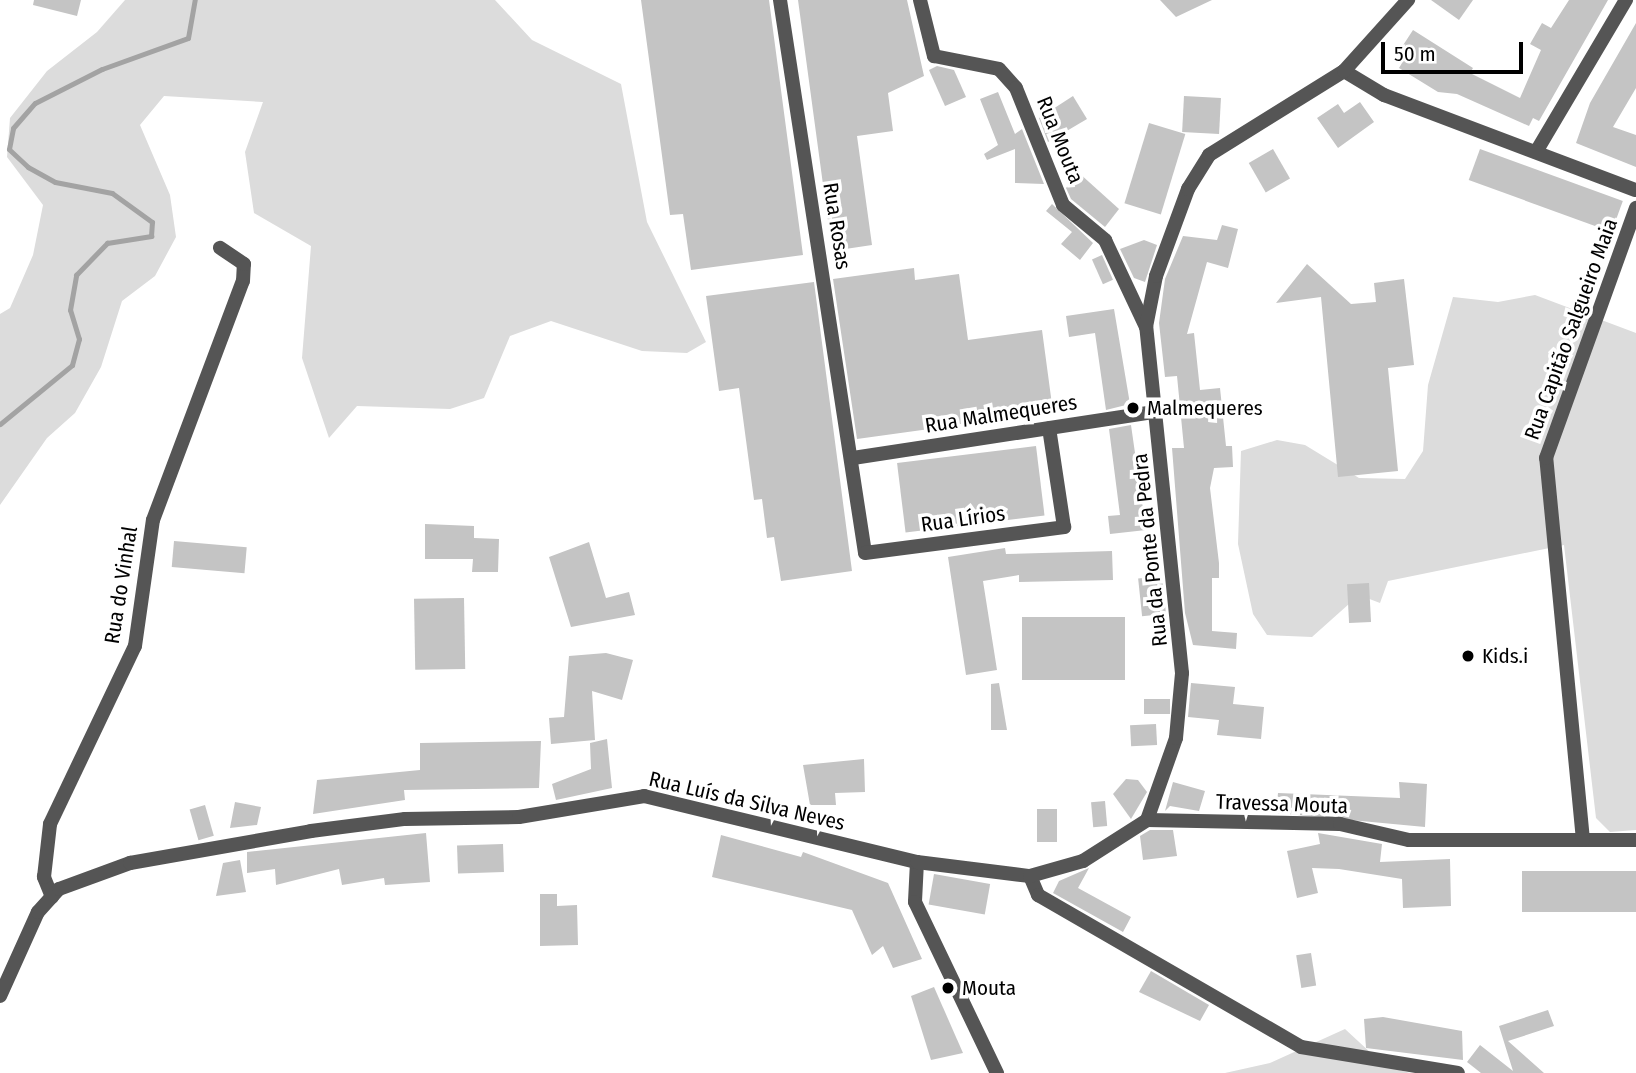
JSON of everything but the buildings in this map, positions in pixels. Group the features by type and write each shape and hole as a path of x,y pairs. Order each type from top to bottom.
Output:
{"street":[{"name":"Rua Rosas","path":"780,0 853,458"},
{"name":"Rua Mouta","path":"920,0 934,55 999,69 1016,88 1063,205 1105,240 1146,327"},
{"name":"Rua da Ponte da Pedra","path":"1147,820 1176,738 1182,673 1146,327 1156,276 1188,189 1209,155 1344,71 1408,0"},
{"path":"1536,152 1626,0"},
{"path":"1344,71 1384,95 1636,190"},
{"name":"Rua Capitão Salgueiro Maia","path":"1583,840 1546,458 1636,208"},
{"name":"Rua do Vinhal","path":"52,897 44,877 50,824 135,646 153,520 243,281 244,264 220,248"},
{"name":"Rua Malmequeres","path":"853,458 1156,412"},
{"name":"Rua Lírios","path":"853,458 866,553 1064,527 1049,428"},
{"name":"Rua Luís da Silva Neves","path":"52,897 91,874 130,863 311,831 405,820 519,817 644,796 917,862 1030,876"},
{"path":"1147,820 1083,861 1030,876 1038,895 1301,1047 1458,1073"},
{"name":"Travessa Mouta","path":"1147,820 1340,824 1409,840 1636,839"},
{"path":"917,862 915,902 997,1073"},
{"path":"0,996 52,897"}],"shaded area":[{"path":"125,0 495,0 532,40 621,84 647,222 706,342 687,353 642,351 551,321 510,336 484,398 450,409 357,406 329,438 302,358 311,246 254,213 245,152 263,102 164,96 140,125 170,195 176,237 155,276 122,301 101,367 75,413 47,438 0,505 0,314 10,308 33,255 43,205 7,157 10,118 47,71 97,32"},
{"path":"1535,295 1636,333 1636,830 1610,832 1596,818 1564,545 1388,581 1380,603 1359,595 1312,637 1267,635 1253,614 1238,544 1241,451 1277,440 1305,445 1359,478 1405,479 1423,451 1428,385 1453,297 1498,302"},
{"path":"1345,1029 1385,1066 1410,1073 1225,1073 1270,1063"}],"waterway":[{"path":"0,424 72,365 79,339 70,310 76,275 107,243 151,236 152,222 112,193 55,182 28,167 9,149 13,128 35,103 102,69 188,38 195,0"}],"place":[{"name":"Malmequeres","path":"1133,408"},
{"name":"Kids.i","path":"1468,656"},
{"name":"Mouta","path":"948,988"}]}
